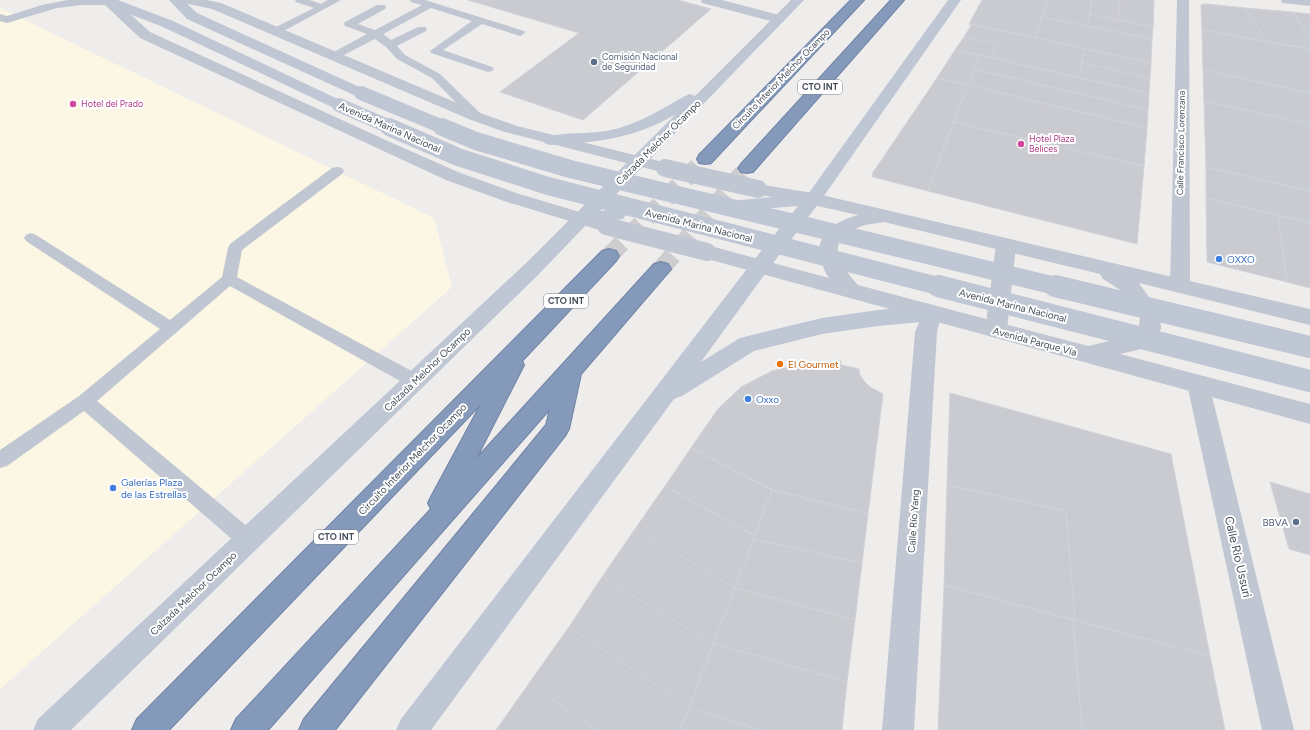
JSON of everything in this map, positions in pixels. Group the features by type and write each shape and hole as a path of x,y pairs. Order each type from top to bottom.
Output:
{"highway":[{"name":"Circuito Interior Melchor Ocampo","path":"705,159 858,0"},
{"name":"CTO INT","path":"747,168 898,0"},
{"name":"Circuito Interior Melchor Ocampo","path":"148,730 524,345 608,256"},
{"path":"247,730 426,533 661,269"},
{"path":"426,533 524,345"},
{"path":"315,730 557,429 571,370"}],"main road":[{"name":"Avenida Marina Nacional","path":"175,0 192,16 361,93 476,141 570,169 1310,347"},
{"name":"Calzada Melchor Ocampo","path":"49,730 531,270 798,0"},
{"path":"412,730 663,398 760,266 813,199 955,0"},
{"name":"Avenida Marina Nacional","path":"108,1 168,24 339,105 458,157 548,186 1310,381"},
{"path":"550,140 590,138 617,134 638,128 713,85"},
{"path":"611,221 746,204 813,199"},
{"path":"663,398 748,344 822,326 878,318 932,313"}],"street":[{"path":"189,0 216,6 477,117 511,129 665,168 758,189 813,199 1310,317"},
{"path":"707,0 778,19"},
{"name":"Calle Francisco Lorenzana","path":"1180,286 1183,0"},
{"path":"1287,0 1310,2"},
{"name":"Avenida Marina Nacional","path":"108,1 145,35 452,176 510,197 581,219 611,221 707,252 760,266"},
{"path":"852,292 838,275 830,261 829,246 836,234 848,224 865,218 886,216"},
{"path":"996,330 1006,245"},
{"name":"Avenida Parque Vía","path":"760,266 852,292 1310,414"},
{"path":"1085,354 1138,342 1150,329 1150,313 1132,288 1116,277 1094,266"},
{"name":"Calle Río Yang","path":"898,730 926,332 932,313"},
{"name":"Calle Río Ussuri","path":"1198,384 1278,730"}],"lane":[{"path":"300,0 322,7"},
{"path":"276,31 336,0"},
{"path":"415,0 520,33"},
{"path":"0,17 7,20 46,6 70,1 108,1"},
{"path":"0,13 27,2"},
{"path":"334,56 430,5"},
{"path":"381,7 349,24 375,34 390,45 402,57 436,76 477,117"},
{"path":"481,20 435,51 488,69"},
{"path":"390,45 422,29"},
{"path":"0,460 85,401 229,279 235,248 337,171"},
{"path":"30,238 171,328"},
{"path":"229,279 415,380"},
{"path":"85,401 248,540"}],"shaded area":[{"name":"Galerías Plaza de las Estrellas","path":"0,8 434,218 452,287 0,689"}],"building":[{"name":"Comisión Nacional de Seguridad","path":"468,0 678,0 711,9 583,120 500,92 579,33"},
{"path":"982,0 1047,0 1035,38 969,24"},
{"path":"1047,0 1092,0 1087,26 1041,17"},
{"path":"1092,0 1120,0 1118,20 1090,14"},
{"path":"1120,0 1154,0 1153,27 1118,20"},
{"path":"1206,4 1245,8 1267,42 1202,30 1201,5"},
{"path":"1245,8 1293,12 1310,38 1310,49 1267,42"},
{"path":"1292,12 1310,14 1310,38"},
{"path":"1090,14 1153,27 1152,39 1087,26"},
{"path":"1041,17 1152,39 1151,63 1035,38"},
{"path":"972,24 1084,48 1079,78 992,58 998,44 964,37"},
{"path":"1202,30 1310,49 1310,93 1203,70"},
{"path":"964,37 998,44 992,58 955,50"},
{"path":"1084,48 1151,63 1150,78 1082,63"},
{"path":"955,50 980,55 968,85 937,78"},
{"path":"980,55 1149,93 1148,110 974,69"},
{"path":"1082,63 1150,78 1149,93 1079,78"},
{"path":"974,69 1148,110 1147,128 968,85"},
{"path":"1203,70 1310,93 1310,124 1204,101"},
{"path":"937,78 968,85 928,191 873,177 872,174"},
{"path":"968,85 1147,128 1144,166 953,122"},
{"path":"1204,101 1310,124 1310,191 1206,167"},
{"path":"953,122 1144,166 1137,244 928,191"},
{"path":"1206,167 1310,191 1310,223 1206,198"},
{"path":"1206,198 1278,215 1287,282 1207,262"},
{"path":"1278,215 1310,223 1310,288 1287,282"},
{"path":"841,361 841,365 859,369 860,375 864,381 870,387 883,394 868,514 774,490 691,448 718,409 741,387 772,371 806,363"},
{"path":"950,393 1171,454 1210,656 1075,620 1066,511 947,485"},
{"path":"691,448 772,490 755,536 665,486"},
{"name":"BBVA","path":"1270,482 1310,494 1310,555 1289,549"},
{"path":"947,485 1066,511 1075,620 944,585"},
{"path":"665,486 755,536 735,588 635,529"},
{"path":"772,490 868,514 862,563 753,539"},
{"path":"635,529 735,588 713,644 602,577"},
{"path":"753,539 862,563 855,620 735,588"},
{"path":"602,577 713,644 690,707 569,627"},
{"path":"944,585 1073,620 1082,730 938,730"},
{"path":"735,588 855,620 847,682 713,643"},
{"path":"1073,620 1210,656 1225,730 1082,730"},
{"path":"569,627 690,707 680,730 595,730 530,682"},
{"path":"713,643 847,682 842,730 761,730 689,708"},
{"path":"530,682 595,730 496,730"},
{"path":"689,708 761,730 680,730"}],"tunnel":[{"path":"609,256 705,159"},
{"path":"661,269 747,168"}],"place":[{"name":"Comisión Nacional de Seguridad","path":"594,62"},
{"name":"Hotel del Prado","path":"73,104"},
{"name":"Hotel Plaza Belices","path":"1021,144"},
{"name":"OXXO","path":"1219,259"},
{"name":"El Gourmet","path":"780,364"},
{"name":"Oxxo","path":"748,399"},
{"name":"Galerías Plaza de las Estrellas","path":"113,488"},
{"name":"BBVA","path":"1296,522"}]}
